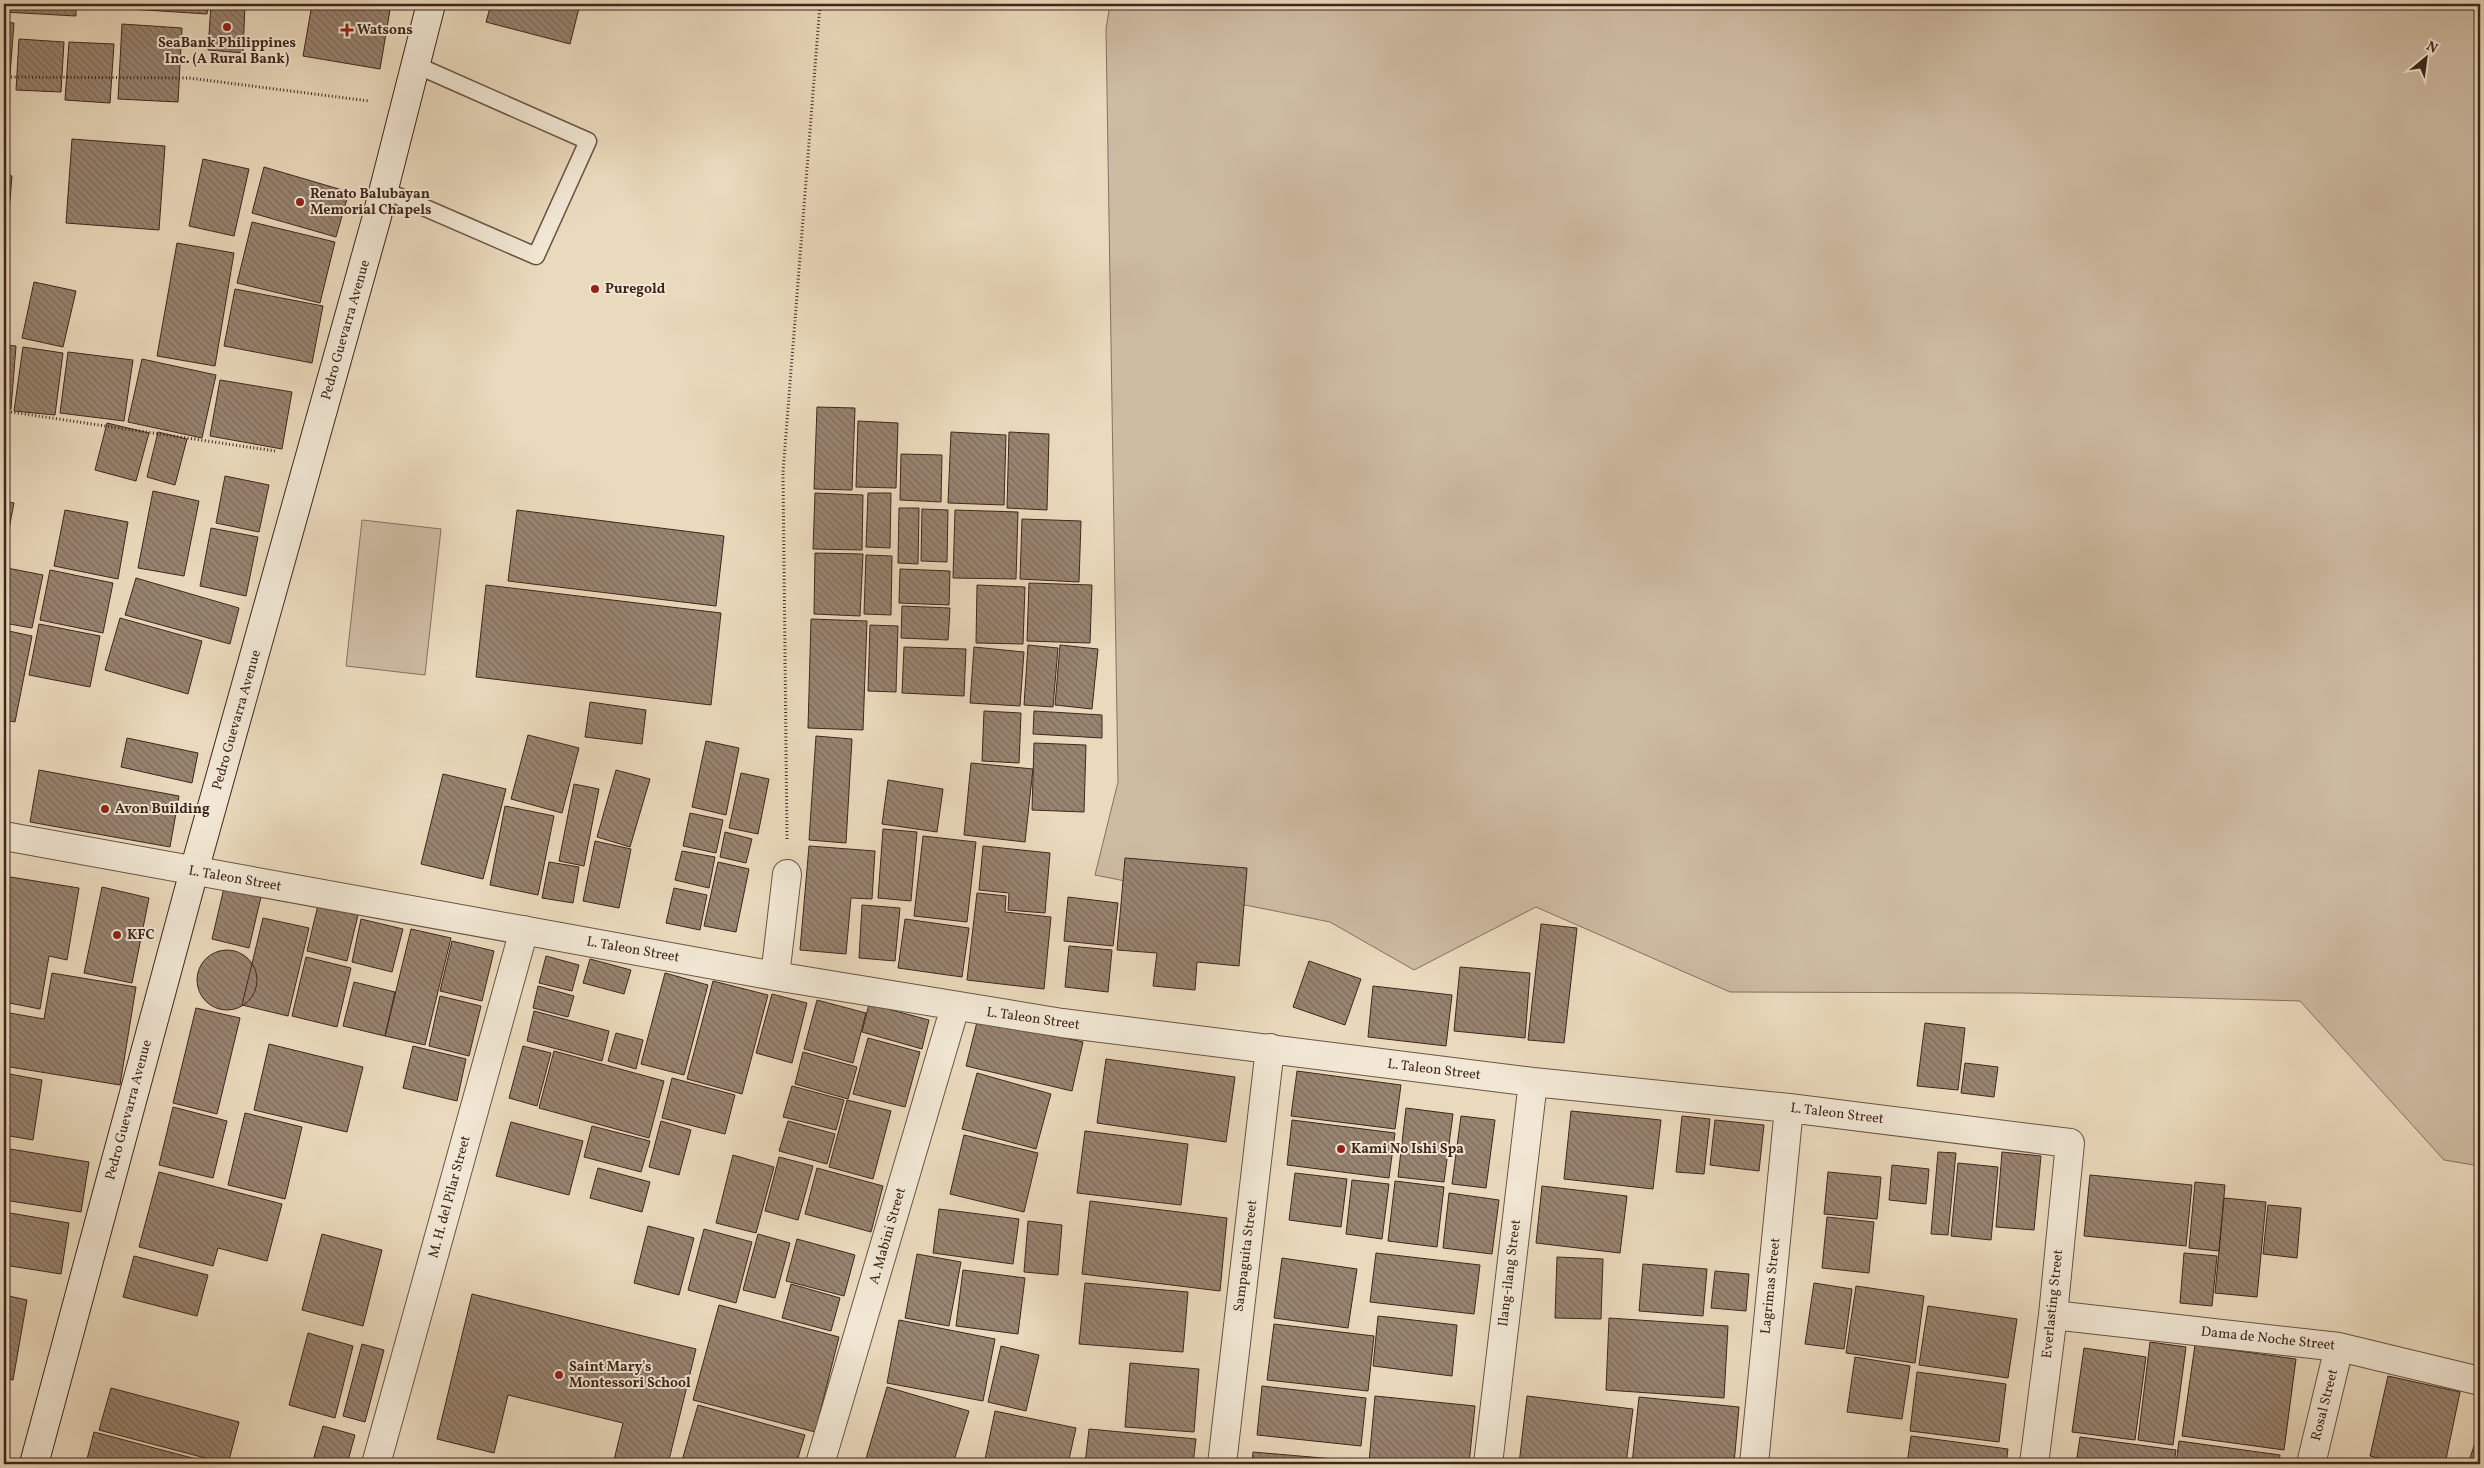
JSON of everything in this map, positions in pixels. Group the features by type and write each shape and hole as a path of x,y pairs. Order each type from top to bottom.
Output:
{"street":[{"name":"Pedro Guevarra Avenue","path":"34,1464 194,872 311,457 407,106 431,4"},
{"name":"L. Taleon Street","path":"4,836 775,976 955,1007 1062,1023 1533,1082 1789,1108 2070,1143"},
{"path":"775,976 787,874"},
{"name":"M. H. del Pilar Street","path":"376,1464 524,930"},
{"name":"A. Mabini Street","path":"820,1464 955,1007"},
{"name":"Sampaguita Street","path":"1222,1464 1270,1048"},
{"name":"Ilang-ilang Street","path":"1488,1464 1533,1082"},
{"name":"Lagrimas Street","path":"1754,1464 1789,1108"},
{"name":"Everlasting Street","path":"2034,1464 2053,1315 2070,1143"},
{"name":"Dama de Noche Street","path":"2053,1315 2339,1347 2480,1381"},
{"name":"Rosal Street","path":"2310,1464 2339,1347"}],"lane":[{"path":"384,190 536,256 588,140 416,65"}],"path":[{"path":"787,874 783,472 820,4"},
{"path":"4,77 189,78 407,106"},
{"path":"4,411 311,457"}],"shaded area":[{"path":"1110,4 2480,4 2480,1166 2444,1160 2300,1001 2022,993 1730,992 1536,907 1414,970 1330,922 1095,875 1118,782 1106,29"},
{"path":"362,520 441,529 425,675 346,666"}],"building":[{"path":"4,4 76,4 76,16 4,12"},
{"path":"84,4 208,4 207,14 84,6"},
{"name":"SeaBank Philippines Inc. (A Rural Bank)","path":"211,4 245,4 243,53 208,50"},
{"name":"Watsons","path":"312,4 391,4 380,69 303,56"},
{"path":"491,4 580,4 570,44 486,22"},
{"path":"4,22 14,23 9,88 4,87"},
{"path":"122,24 182,28 178,102 118,99"},
{"path":"19,39 64,42 61,92 16,90"},
{"path":"69,42 114,44 110,103 65,100"},
{"path":"72,139 165,146 159,230 66,223"},
{"path":"203,159 249,169 234,236 189,226"},
{"name":"Renato Balubayan Memorial Chapels","path":"264,167 349,192 336,237 252,213"},
{"path":"4,175 12,176 8,224 4,224"},
{"path":"252,222 335,242 320,303 237,283"},
{"path":"177,243 234,253 215,366 157,356"},
{"path":"34,282 76,291 63,347 22,338"},
{"path":"235,289 323,306 312,363 224,346"},
{"path":"4,345 16,346 11,409 4,408"},
{"path":"23,347 63,353 55,415 14,411"},
{"path":"68,352 133,360 124,421 60,413"},
{"path":"142,359 216,375 202,438 128,422"},
{"path":"220,380 292,392 282,449 210,436"},
{"path":"817,407 855,408 852,490 814,489"},
{"path":"858,421 898,423 896,488 856,487"},
{"path":"107,423 149,433 136,481 95,470"},
{"path":"158,432 187,439 175,485 147,477"},
{"path":"951,432 1006,435 1004,505 948,503"},
{"path":"1009,432 1049,434 1047,510 1007,508"},
{"path":"901,454 942,455 941,502 900,500"},
{"path":"225,476 269,485 259,532 216,523"},
{"path":"153,491 199,501 184,576 138,568"},
{"path":"815,493 863,495 862,550 813,549"},
{"path":"868,493 891,493 890,548 866,547"},
{"path":"4,501 14,503 4,555"},
{"path":"899,508 919,508 918,564 898,563"},
{"path":"922,509 948,510 947,562 921,561"},
{"path":"65,510 128,522 118,579 54,566"},
{"path":"517,510 724,536 716,606 508,581"},
{"path":"955,510 1018,512 1016,579 953,578"},
{"path":"1022,519 1081,521 1079,582 1020,579"},
{"path":"211,528 258,537 246,596 200,586"},
{"path":"815,553 863,554 860,616 814,614"},
{"path":"866,555 892,556 891,615 864,614"},
{"path":"7,568 43,575 32,628 4,623 4,585"},
{"path":"900,569 950,571 949,605 899,603"},
{"path":"50,570 113,583 103,633 40,620"},
{"path":"136,578 239,608 230,644 125,615"},
{"path":"1029,583 1092,585 1090,643 1027,641"},
{"path":"486,585 721,613 711,705 476,677"},
{"path":"977,585 1025,587 1023,644 976,643"},
{"path":"902,606 950,608 948,640 901,638"},
{"path":"120,618 202,641 188,694 105,670"},
{"path":"811,619 867,621 863,730 808,728"},
{"path":"39,624 100,636 90,687 29,675"},
{"path":"870,625 898,626 896,692 868,691"},
{"path":"4,630 32,636 15,722 4,720"},
{"path":"1028,645 1058,648 1053,707 1024,705"},
{"path":"1060,645 1098,649 1092,709 1055,705"},
{"path":"904,647 966,649 964,696 902,693"},
{"path":"974,647 1024,652 1020,706 970,703"},
{"path":"590,702 646,710 642,744 585,737"},
{"path":"984,711 1021,713 1019,763 982,761"},
{"path":"1034,711 1102,715 1102,738 1033,734"},
{"path":"528,735 579,748 562,813 511,799"},
{"path":"816,736 852,739 846,843 809,840"},
{"path":"127,738 198,753 192,783 121,767"},
{"path":"706,741 739,748 726,815 692,807"},
{"path":"1034,743 1086,745 1084,812 1032,810"},
{"path":"971,763 1033,769 1025,842 964,835"},
{"name":"Avon Building","path":"39,770 179,796 170,847 30,822"},
{"path":"616,770 650,779 630,847 597,837"},
{"path":"741,773 769,779 758,834 729,828"},
{"path":"443,774 506,789 483,879 421,864"},
{"path":"888,780 943,789 937,832 882,824"},
{"path":"574,784 599,789 584,866 559,861"},
{"path":"505,806 554,816 538,895 490,885"},
{"path":"690,813 723,820 716,853 683,846"},
{"path":"883,829 917,832 911,901 878,898"},
{"path":"725,832 752,839 746,863 720,857"},
{"path":"923,836 976,842 967,922 914,916"},
{"path":"595,841 631,849 619,908 583,901"},
{"path":"809,846 875,851 872,899 851,898 846,954 800,950"},
{"path":"983,846 1050,853 1045,913 1008,910 1009,893 979,890"},
{"path":"682,851 715,857 709,888 675,880"},
{"path":"1125,858 1247,868 1239,966 1197,962 1195,990 1153,986 1157,953 1117,950"},
{"path":"549,862 579,867 573,903 542,898"},
{"path":"718,862 749,869 736,932 704,926"},
{"path":"4,876 79,888 67,960 49,956 40,1009 4,1002"},
{"name":"KFC","path":"102,887 149,898 132,983 84,973"},
{"path":"224,888 261,897 249,948 212,939"},
{"path":"674,888 707,895 700,930 666,923"},
{"path":"977,893 1006,896 1005,912 1051,917 1044,989 967,980"},
{"path":"1068,897 1118,903 1113,946 1064,941"},
{"path":"318,905 358,915 347,961 307,951"},
{"path":"862,905 900,908 895,961 859,958"},
{"path":"263,918 309,928 288,1016 242,1005"},
{"path":"361,919 403,929 392,972 352,962"},
{"path":"905,919 969,928 962,977 898,968"},
{"path":"1541,924 1577,928 1564,1043 1528,1040"},
{"path":"411,929 451,938 425,1045 385,1036"},
{"path":"452,941 494,951 482,1001 440,991"},
{"path":"1069,946 1112,950 1108,992 1065,987"},
{"path":"221,950 233,950 244,955 252,963 257,974 255,992 244,1005 233,1010 221,1010 210,1005 202,997 197,986 197,974 202,963 210,955"},
{"path":"546,956 579,965 572,991 539,983"},
{"path":"306,957 351,968 337,1027 292,1016"},
{"path":"590,959 631,970 624,994 583,983"},
{"path":"1309,961 1361,979 1345,1025 1293,1007"},
{"path":"1460,967 1530,973 1525,1038 1454,1031"},
{"path":"52,973 136,987 120,1085 4,1066 4,1012 44,1019"},
{"path":"665,973 708,985 684,1075 641,1064"},
{"path":"713,981 768,995 742,1094 687,1079"},
{"path":"354,982 395,992 385,1036 343,1026"},
{"path":"538,986 574,996 568,1017 533,1008"},
{"path":"1373,986 1452,995 1446,1046 1368,1037"},
{"path":"772,994 807,1003 792,1063 756,1053"},
{"path":"440,996 481,1006 469,1056 429,1046"},
{"path":"817,1000 866,1013 853,1063 804,1049"},
{"path":"869,1004 929,1020 922,1049 862,1032"},
{"path":"196,1008 240,1018 217,1114 173,1103"},
{"path":"534,1011 609,1031 602,1061 527,1041"},
{"path":"978,1018 1083,1042 1072,1091 966,1066"},
{"path":"1925,1023 1965,1028 1958,1090 1917,1086"},
{"path":"616,1033 643,1040 636,1069 608,1061"},
{"path":"868,1038 920,1052 905,1107 853,1094"},
{"path":"269,1044 363,1067 347,1132 254,1110"},
{"path":"413,1046 466,1059 457,1101 403,1088"},
{"path":"523,1046 551,1053 537,1106 509,1098"},
{"path":"554,1051 664,1081 649,1138 539,1108"},
{"path":"803,1052 857,1067 848,1099 795,1084"},
{"path":"1106,1059 1235,1077 1226,1142 1097,1123"},
{"path":"1965,1063 1998,1067 1994,1097 1961,1093"},
{"path":"1297,1071 1401,1085 1395,1129 1291,1116"},
{"path":"4,1073 42,1080 33,1140 4,1135"},
{"path":"977,1073 1051,1094 1036,1149 962,1129"},
{"path":"672,1078 735,1095 725,1134 662,1118"},
{"path":"792,1086 844,1100 836,1130 783,1117"},
{"path":"847,1100 891,1111 873,1179 829,1167"},
{"path":"173,1107 227,1121 213,1178 159,1165"},
{"path":"1406,1108 1453,1114 1444,1182 1398,1177"},
{"path":"1571,1111 1661,1120 1653,1189 1564,1179"},
{"path":"245,1113 302,1127 285,1199 228,1185"},
{"path":"1461,1116 1495,1120 1486,1188 1452,1184"},
{"path":"1682,1116 1710,1119 1704,1174 1676,1172"},
{"name":"Kami No Ishi Spa","path":"1292,1120 1395,1133 1389,1178 1287,1165"},
{"path":"1715,1120 1764,1125 1759,1171 1710,1165"},
{"path":"661,1121 691,1130 679,1175 649,1167"},
{"path":"788,1121 835,1134 827,1164 779,1151"},
{"path":"511,1122 583,1141 569,1195 496,1176"},
{"path":"592,1126 650,1141 641,1172 584,1157"},
{"path":"1085,1131 1188,1144 1181,1205 1077,1193"},
{"path":"964,1135 1038,1153 1024,1212 950,1194"},
{"path":"4,1148 89,1162 81,1212 4,1200"},
{"path":"1938,1152 1956,1153 1948,1235 1931,1234"},
{"path":"2002,1152 2041,1156 2034,1230 1996,1227"},
{"path":"733,1155 774,1167 756,1233 716,1223"},
{"path":"779,1157 813,1166 798,1220 765,1211"},
{"path":"1958,1163 1998,1167 1991,1240 1951,1236"},
{"path":"1892,1165 1929,1169 1926,1204 1889,1200"},
{"path":"598,1168 650,1182 642,1212 590,1198"},
{"path":"817,1168 883,1186 871,1232 805,1214"},
{"path":"159,1172 282,1204 267,1261 218,1248 213,1266 139,1247"},
{"path":"1828,1172 1881,1177 1877,1219 1824,1214"},
{"path":"1295,1173 1347,1179 1341,1227 1289,1220"},
{"path":"2090,1175 2192,1185 2186,1246 2084,1236"},
{"path":"1352,1180 1389,1184 1382,1239 1346,1234"},
{"path":"1395,1181 1444,1187 1437,1247 1388,1241"},
{"path":"2195,1182 2225,1185 2219,1251 2189,1248"},
{"path":"1542,1186 1627,1196 1620,1253 1536,1243"},
{"path":"1449,1193 1499,1200 1492,1254 1443,1248"},
{"path":"2224,1198 2266,1202 2257,1297 2215,1293"},
{"path":"1090,1201 1227,1218 1220,1291 1082,1274"},
{"path":"2268,1205 2301,1208 2297,1258 2263,1254"},
{"path":"939,1209 1019,1219 1013,1264 933,1253"},
{"path":"4,1212 69,1223 61,1274 4,1265"},
{"path":"1827,1217 1874,1222 1869,1273 1822,1268"},
{"path":"1028,1221 1062,1225 1058,1275 1024,1272"},
{"path":"648,1226 694,1238 679,1295 634,1283"},
{"path":"704,1229 752,1242 736,1303 688,1290"},
{"path":"322,1234 382,1250 363,1326 302,1310"},
{"path":"758,1234 790,1243 775,1298 743,1290"},
{"path":"797,1239 855,1255 844,1296 786,1281"},
{"path":"1376,1253 1480,1265 1474,1314 1370,1302"},
{"path":"2184,1253 2217,1256 2212,1306 2180,1303"},
{"path":"917,1254 961,1262 949,1326 905,1318"},
{"path":"134,1256 208,1275 197,1316 123,1297"},
{"path":"1557,1257 1603,1259 1601,1319 1555,1318"},
{"path":"1282,1258 1357,1269 1348,1328 1274,1318"},
{"path":"1643,1264 1707,1269 1703,1316 1639,1311"},
{"path":"963,1270 1025,1278 1018,1334 956,1326"},
{"path":"1715,1271 1749,1274 1746,1311 1711,1308"},
{"path":"1085,1283 1188,1292 1183,1352 1079,1344"},
{"path":"1814,1283 1852,1289 1844,1349 1805,1344"},
{"path":"791,1284 840,1298 831,1331 782,1318"},
{"path":"1856,1286 1924,1296 1915,1363 1846,1353"},
{"path":"472,1294 696,1349 668,1464 613,1464 623,1423 508,1395 494,1453 437,1439"},
{"path":"4,1295 27,1300 13,1380 4,1378"},
{"path":"719,1305 839,1337 815,1432 693,1400"},
{"path":"1928,1306 2017,1319 2008,1378 1919,1365"},
{"path":"1378,1316 1457,1325 1452,1376 1373,1366"},
{"path":"1609,1318 1728,1326 1724,1398 1606,1390"},
{"path":"899,1320 995,1339 983,1401 887,1383"},
{"path":"1274,1324 1374,1336 1368,1391 1267,1380"},
{"path":"308,1333 353,1346 335,1418 289,1405"},
{"path":"2150,1342 2186,1347 2173,1445 2138,1440"},
{"path":"362,1344 384,1350 365,1422 343,1416"},
{"path":"2195,1345 2296,1359 2284,1450 2182,1436"},
{"path":"1001,1346 1039,1355 1026,1411 988,1402"},
{"path":"2084,1348 2146,1357 2135,1440 2072,1432"},
{"path":"1855,1357 1910,1366 1902,1419 1847,1412"},
{"path":"1130,1363 1199,1369 1194,1432 1125,1427"},
{"path":"1917,1372 2006,1384 1999,1442 1910,1431"},
{"path":"2388,1376 2460,1392 2445,1464 2404,1464 2370,1456"},
{"path":"1262,1386 1366,1398 1361,1446 1257,1435"},
{"path":"887,1387 969,1411 953,1464 873,1464 865,1462"},
{"path":"111,1388 239,1422 228,1464 99,1430"},
{"path":"1375,1396 1475,1406 1469,1464 1391,1464 1369,1462"},
{"path":"1527,1396 1633,1409 1626,1464 1519,1464"},
{"path":"1639,1397 1739,1407 1734,1464 1632,1464"},
{"path":"698,1405 805,1435 796,1464 681,1464"},
{"path":"995,1411 1076,1428 1068,1464 984,1464"},
{"path":"323,1426 355,1435 347,1464 312,1464"},
{"path":"2480,1428 2480,1464 2468,1464"},
{"path":"1089,1429 1196,1439 1193,1464 1085,1464"},
{"path":"94,1432 215,1464 108,1464 87,1459"},
{"path":"1911,1436 2008,1449 2006,1464 1907,1464"},
{"path":"2080,1437 2176,1450 2174,1464 2076,1464"},
{"path":"2179,1441 2280,1455 2279,1464 2176,1464"},
{"path":"1253,1452 1346,1460 1346,1464 1252,1464"}],"place":[{"name":"SeaBank Philippines Inc. (A Rural Bank)","path":"227,27"},
{"name":"Watsons","path":"347,30"},
{"name":"Renato Balubayan Memorial Chapels","path":"300,202"},
{"name":"Puregold","path":"595,289"},
{"name":"Avon Building","path":"105,809"},
{"name":"KFC","path":"117,935"},
{"name":"Kami No Ishi Spa","path":"1341,1149"},
{"name":"Saint Mary's Montessori School","path":"559,1375"}]}
